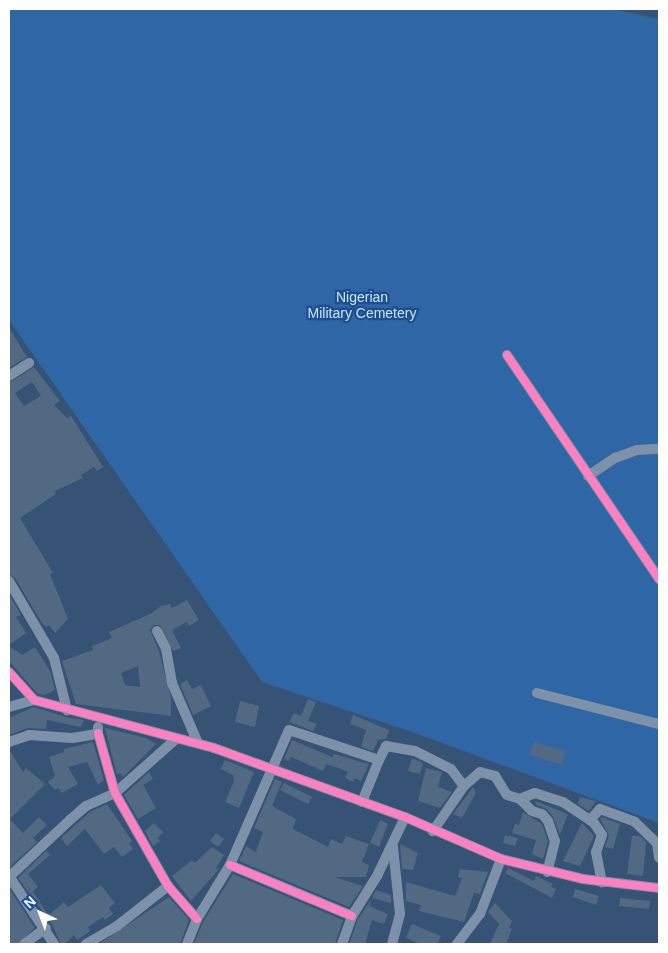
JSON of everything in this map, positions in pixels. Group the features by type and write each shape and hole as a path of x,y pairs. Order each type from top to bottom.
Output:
{"street":[{"path":"507,355 659,579"},
{"path":"9,376 30,363"},
{"path":"588,476 615,458 637,450 659,449"},
{"path":"9,581 54,658 67,710"},
{"path":"157,631 166,649 172,683 198,743"},
{"path":"9,672 34,700 176,739 198,743 405,818 501,859 547,872 602,882 659,888"},
{"path":"537,693 659,724"},
{"path":"9,707 34,700"},
{"path":"98,718 98,733 115,793 168,886 198,919"},
{"path":"187,944 198,919 230,865 289,730 379,760"},
{"path":"9,742 29,735 72,738 98,733"},
{"path":"54,944 46,928 9,877 86,806 115,793 176,739"},
{"path":"362,802 386,746 415,751 451,769 464,786"},
{"path":"433,831 464,786 480,772 495,776 507,795 520,799 548,821 555,841 547,872"},
{"path":"520,799 535,793 563,802 590,820 602,835 596,852 602,882"},
{"path":"590,820 600,809 635,822 657,843 659,858"},
{"path":"342,944 352,916 393,846 405,818"},
{"path":"392,944 400,914 393,846"},
{"path":"457,944 480,914 501,859"},
{"path":"230,865 352,916"},
{"path":"86,944 117,926 168,886"},
{"path":"24,944 46,928"}],"green space":[{"name":"Nigerian Military Cemetery","path":"9,9 613,9 659,19 659,823 412,732 262,682 9,320"}],"building":[{"path":"9,328 27,357 9,368"},
{"path":"34,367 60,401 54,405 67,418 71,416 103,467 97,471 94,467 81,475 83,478 55,491 56,494 20,518 53,573 50,574 68,619 55,633 49,625 46,627 42,623 15,578 9,574 9,383","holes":["32,382 41,396 24,406 15,393"]},
{"path":"9,594 21,615 16,617 26,633 9,645"},
{"path":"187,600 199,620 189,626 187,622 172,630 181,648 173,651 160,625 154,625 150,630 159,651 171,698 171,716 76,704 62,661 93,650 92,646 112,638 109,632 150,614 161,606 170,604 172,608","holes":["138,666 140,687 125,685 121,673"]},
{"path":"9,646 22,655 35,647 50,671 55,690 44,695 38,694 9,661"},
{"path":"187,680 192,689 201,685 211,706 193,715 180,684"},
{"path":"308,699 316,702 308,721 317,724 313,731 289,722 294,713 301,716"},
{"path":"240,701 259,706 255,727 235,722"},
{"path":"33,707 66,717 84,720 81,727 47,720 46,729 27,728 9,735 9,718"},
{"path":"353,715 389,730 386,739 378,740 373,751 361,747 366,730 350,724"},
{"path":"105,728 146,738 156,744 123,777 120,773 117,775"},
{"path":"292,740 332,757 334,754 369,764 361,781 355,778 353,782 345,778 348,772 326,764 323,771 291,757 289,761 284,759"},
{"path":"93,742 104,780 98,785 87,762 68,767 78,784 62,793 58,788 55,790 48,782 55,776 49,757 64,752 64,749"},
{"path":"534,742 566,751 562,765 529,755"},
{"path":"9,749 23,772 26,768 45,784 10,819 23,833 39,817 47,825 33,838 37,842 9,868"},
{"path":"412,758 423,763 420,774 408,771"},
{"path":"225,760 254,772 239,808 225,802 234,781 233,775 221,769"},
{"path":"426,768 442,772 438,787 452,792 440,808 418,801"},
{"path":"149,772 153,779 143,785 156,808 138,819 124,795"},
{"path":"275,779 282,782 272,806 296,819 293,829 328,847 331,839 342,844 346,836 369,844 362,862 369,865 366,877 335,877 363,886 349,907 239,861 246,846 256,852 263,832 254,828"},
{"path":"284,783 312,797 308,804 280,790"},
{"path":"473,787 476,793 462,818 453,814"},
{"path":"580,797 596,801 589,811 578,804"},
{"path":"535,801 568,814 560,835 553,817 547,809 536,805"},
{"path":"107,804 132,841 129,843 133,849 122,857 114,847 104,854 85,829 67,846 61,838 90,812"},
{"path":"523,812 542,824 548,841 543,859 532,854 536,840 512,833 515,824 519,825"},
{"path":"602,817 620,824 613,849 605,847 609,835 600,819"},
{"path":"380,820 388,824 379,847 370,843"},
{"path":"154,823 163,832 158,838 160,841 153,846 145,831"},
{"path":"582,823 594,836 580,866 563,861"},
{"path":"216,833 224,839 218,847 210,841"},
{"path":"505,835 518,838 515,846 503,843"},
{"path":"632,836 640,836 646,842 643,876 627,874"},
{"path":"400,844 418,853 413,870 402,869"},
{"path":"212,847 224,855 216,868 219,869 191,901 172,876 192,860 195,863"},
{"path":"46,851 50,855 28,874 38,887 33,891 46,912 50,914 64,902 68,907 101,885 115,903 109,908 113,914 105,920 103,917 88,927 90,931 77,940 74,935 65,944 61,944 52,924 18,878"},
{"path":"508,868 534,881 536,876 553,884 551,887 556,889 552,898 505,873"},
{"path":"460,869 488,872 480,894 474,893 464,922 419,911 421,905 406,901 406,882 455,896 462,878 458,877"},
{"path":"233,874 343,920 335,944 194,944 203,922"},
{"path":"9,888 35,928 17,944 9,944"},
{"path":"575,889 599,896 596,905 573,897"},
{"path":"376,890 391,895 391,903 372,898"},
{"path":"169,897 189,920 180,944 99,944"},
{"path":"372,898 369,906 388,914 384,924 372,920 365,944 349,944 358,919"},
{"path":"620,898 650,901 649,909 619,906"},
{"path":"495,903 512,921 509,928 512,929 506,944 490,944 499,924 488,912"},
{"path":"412,924 441,936 437,944 420,944 406,938"}],"cycle path":[{"path":"507,355 659,579"},
{"path":"9,672 34,700 214,748 405,817 501,859 583,879 659,888"},
{"path":"98,733 115,793 168,886 197,919"},
{"path":"230,865 352,916"}]}
